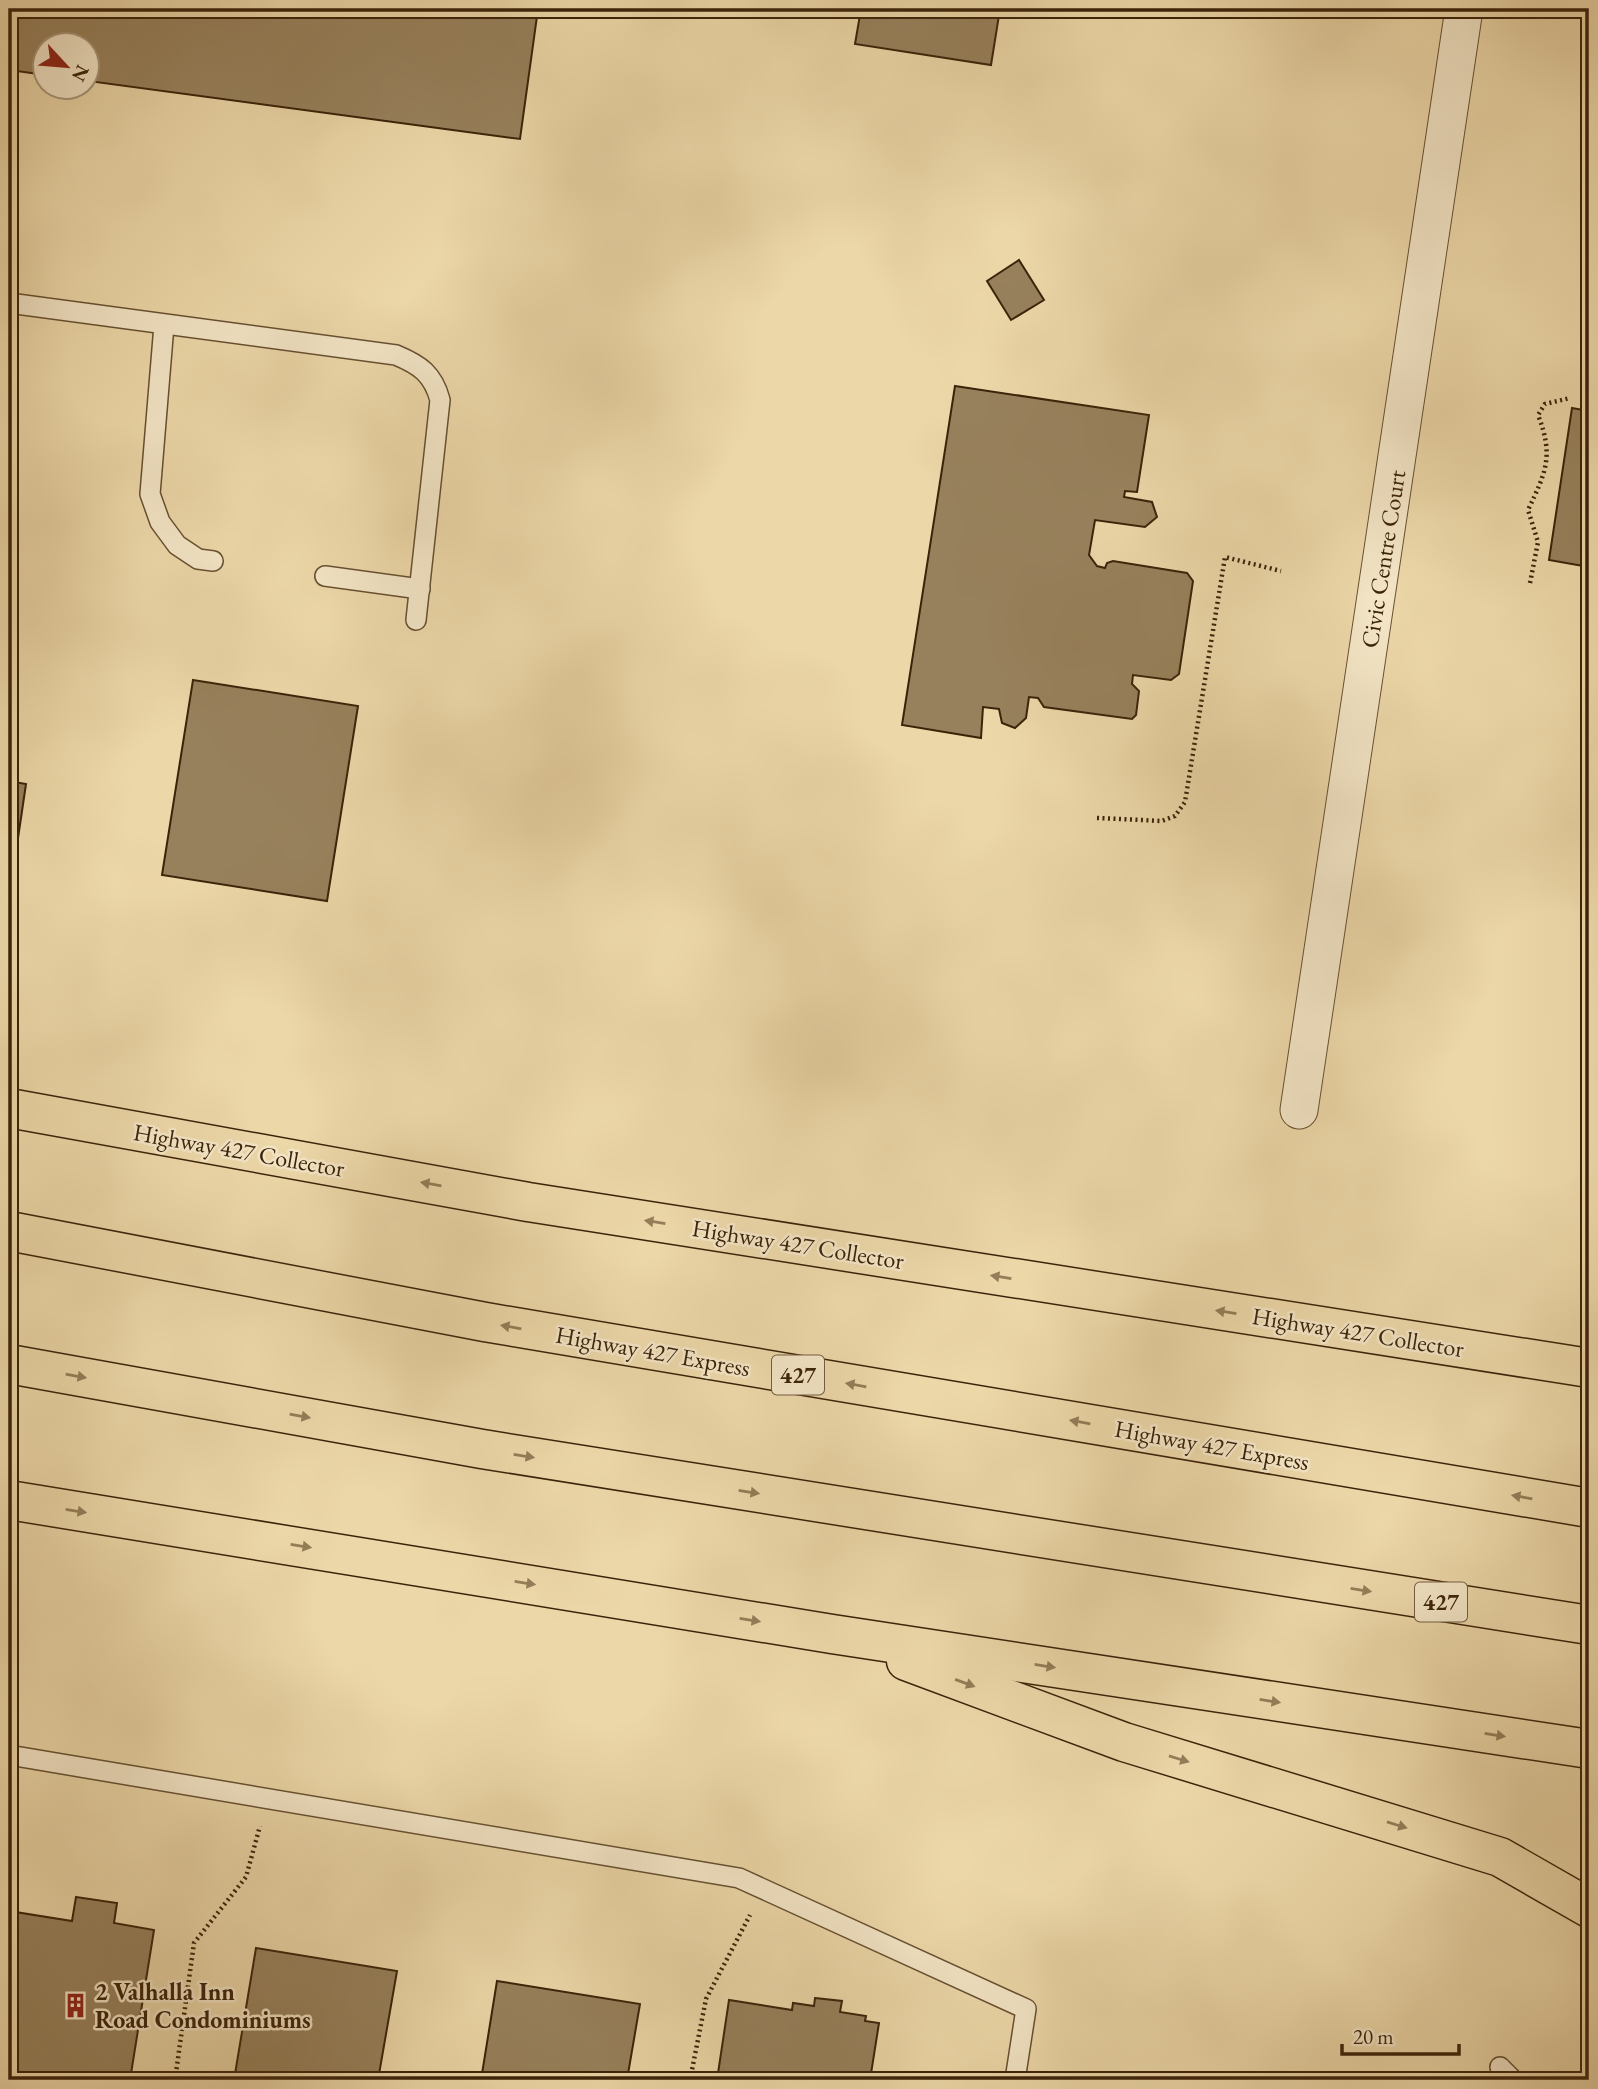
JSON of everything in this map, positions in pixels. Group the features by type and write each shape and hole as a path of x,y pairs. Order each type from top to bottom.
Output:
{"highway":[{"name":"Highway 427 Collector","path":"9,1108 528,1202 1589,1368"},
{"name":"Highway 427 Express","path":"9,1231 485,1322 1589,1508"},
{"path":"1414,1342 1589,1350"},
{"name":"427","path":"9,1364 482,1449 1589,1625"},
{"path":"9,1500 832,1634 1589,1749"},
{"path":"832,1634 1124,1742 1500,1857 1589,1908"}],"street":[{"name":"Civic Centre Court","path":"1299,1110 1464,9"}],"lane":[{"path":"9,303 396,355 416,363 435,380 440,400 416,620"},
{"path":"164,325 150,494 160,522 177,545 198,559 213,561"},
{"path":"325,576 421,589"},
{"path":"9,1755 739,1878 1026,2008 1015,2080"}],"path":[{"path":"1530,583 1538,542 1528,510 1546,472 1548,458 1538,415 1545,404 1570,398"},
{"path":"1097,818 1162,821 1175,816 1185,802 1225,557 1281,571"},
{"path":"176,2080 194,1943 246,1877 267,1798"},
{"path":"690,2080 706,2000 764,1889"}],"building":[{"path":"9,9 538,9 520,139 102,83 102,32 32,32 32,73 9,70"},
{"path":"861,9 1000,9 991,65 855,44"},
{"path":"1019,260 1044,300 1011,320 987,281"},
{"path":"955,386 1149,415 1137,492 1125,491 1124,497 1152,502 1157,517 1145,527 1095,520 1089,555 1097,566 1105,568 1107,563 1113,561 1187,573 1193,581 1179,674 1171,680 1133,675 1132,684 1139,691 1136,715 1132,719 1044,707 1038,698 1029,697 1026,718 1015,728 1002,723 999,709 983,707 981,738 902,725"},
{"path":"1572,408 1589,411 1589,567 1549,560"},
{"path":"193,680 358,706 327,901 162,875"},
{"path":"9,781 26,784 9,899"},
{"name":"2 Valhalla Inn Road Condominiums","path":"76,1897 117,1903 114,1923 154,1930 130,2080 9,2080 9,1911 72,1921"},
{"path":"256,1948 397,1971 378,2080 234,2080"},
{"path":"497,1981 640,2004 627,2080 481,2080"},
{"path":"815,1998 842,2001 840,2012 866,2016 865,2021 879,2023 870,2080 717,2080 729,2000 792,2010 793,2003 814,2006"}],"place":[{"name":"2 Valhalla Inn Road Condominiums","path":"75,2005"}]}
